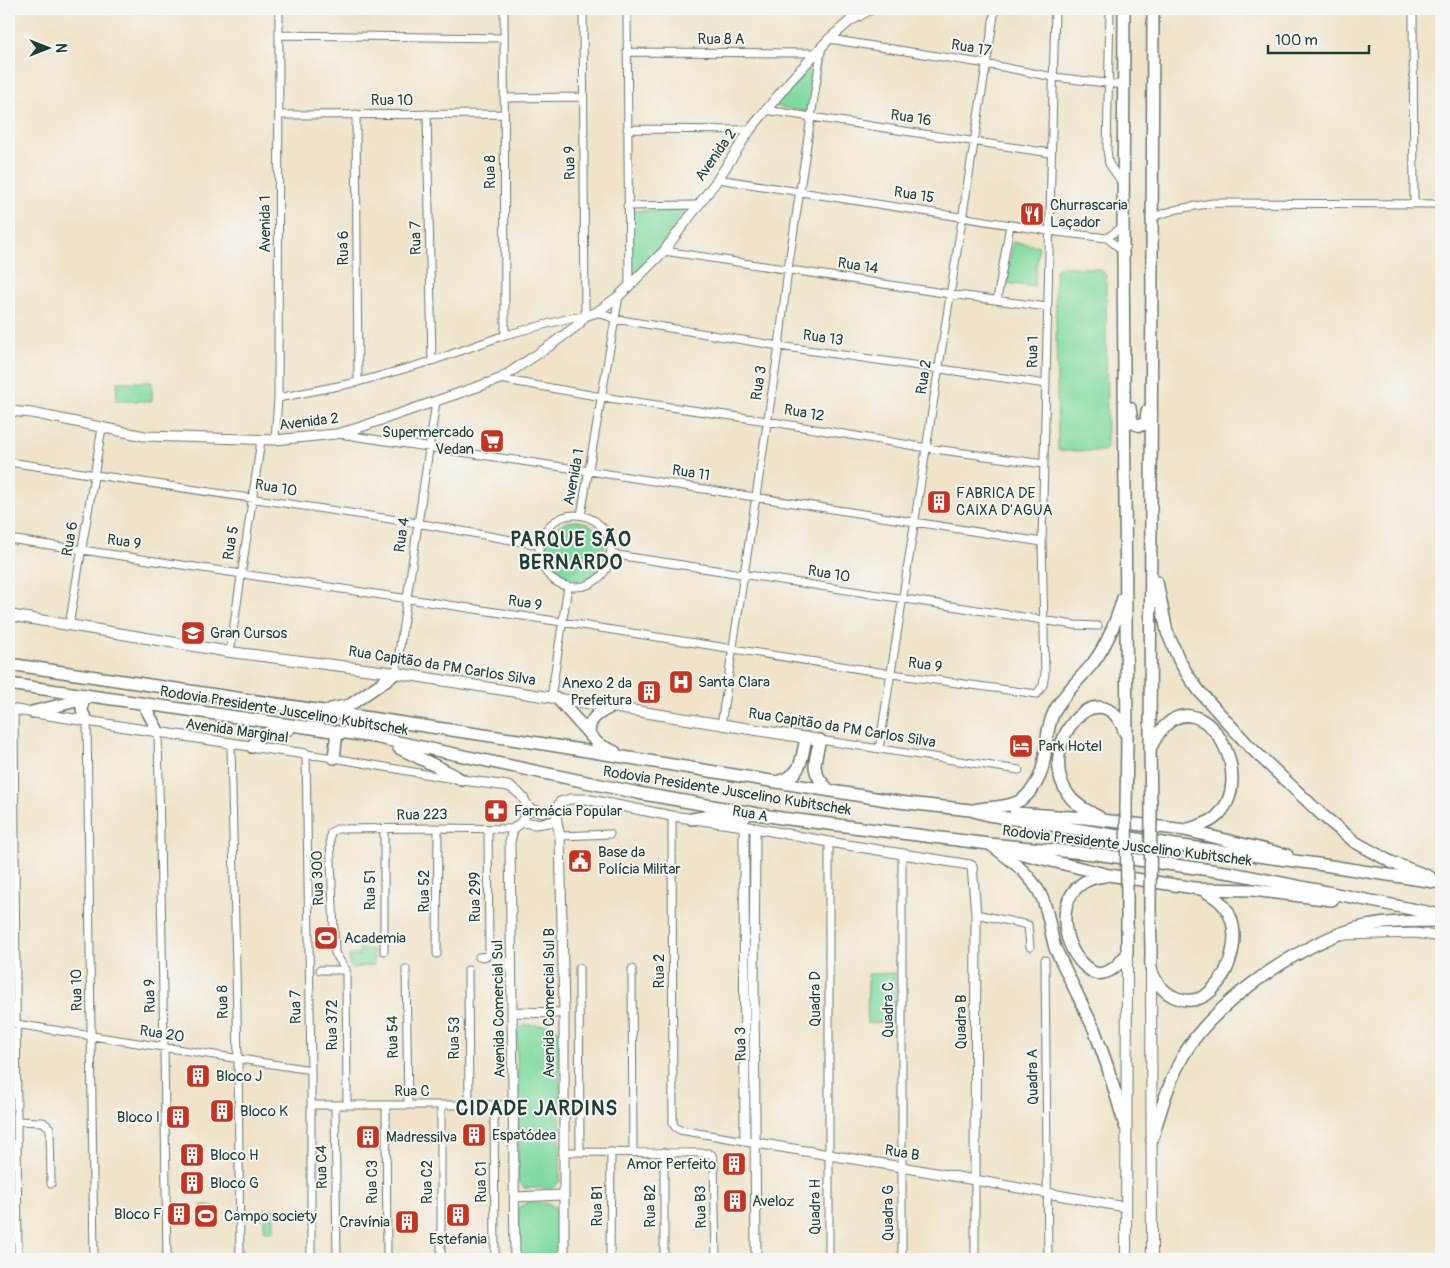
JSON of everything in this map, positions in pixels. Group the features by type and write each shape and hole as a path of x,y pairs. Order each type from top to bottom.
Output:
{"highway":[{"path":"1109,875 1085,881 1070,897 1066,912 1066,938 1071,949 1081,963 1098,974 1113,969 1126,954 1127,740 1123,250 1124,9"},
{"path":"1153,9 1151,970 1162,988 1176,999 1193,1000 1206,995 1222,977 1232,955 1234,940 1232,923 1225,907 1220,901 1201,889"},
{"path":"1125,355 1130,368 1130,416 1132,422 1141,425 1147,420 1147,369 1151,350"},
{"path":"1152,552 1167,632 1179,660 1200,692 1249,746 1322,816 1355,842 1391,862 1441,882"},
{"path":"971,810 1012,804 1027,796 1037,784 1045,760 1048,734 1055,710 1094,661 1104,645 1112,630 1126,589"},
{"name":"Rodovia Presidente Juscelino Kubitschek","path":"9,664 538,743 899,802 971,810 988,815 1184,847 1441,882"},
{"path":"312,709 336,709 350,705 396,673"},
{"name":"Rodovia Presidente Juscelino Kubitschek","path":"9,684 88,698 374,737 638,793 782,818 990,844 1095,854 1232,873 1441,915"},
{"path":"32,712 88,698"},
{"path":"88,698 82,704 82,712 88,720"},
{"path":"554,699 590,733 594,740 602,746 630,758"},
{"path":"144,705 158,731"},
{"path":"1105,820 1082,807 1069,796 1060,776 1058,766 1062,740 1070,726 1081,714 1086,710 1097,707 1110,710 1114,714 1122,726 1127,740"},
{"path":"590,733 590,725 593,718 609,708"},
{"path":"1150,749 1159,732 1167,723 1176,718 1189,717 1199,718 1208,724 1220,737 1227,752 1232,768 1232,786 1226,805 1211,821 1185,830"},
{"path":"252,747 256,739 277,730 306,728"},
{"path":"334,758 337,732"},
{"path":"374,737 462,780"},
{"path":"777,781 790,778 796,774 806,738"},
{"path":"820,740 815,772 818,779 829,790"},
{"path":"971,810 1105,820 1185,830 1317,864"},
{"path":"692,819 710,816 782,818"},
{"path":"990,844 1014,852 1109,875 1201,889 1253,890 1336,900 1354,898"},
{"path":"990,844 1014,862 1032,880 1042,896 1055,948 1094,1029 1125,1126"},
{"path":"1152,1140 1166,1094 1186,1050 1196,1035 1214,1015 1273,970 1305,950 1336,935 1366,926 1441,921"}],"main road":[{"name":"Rua Capitão da PM Carlos Silva","path":"9,615 230,652 396,673 820,740"},
{"path":"1126,954 1126,1259"},
{"path":"1151,970 1152,1259"}],"street":[{"name":"Avenida 1","path":"275,440 278,398 279,9"},
{"name":"Rua 8","path":"504,9 505,334"},
{"name":"Rua 9","path":"583,9 585,316"},
{"path":"627,9 629,287"},
{"path":"850,9 850,21"},
{"name":"Avenida 2","path":"278,398 358,382 432,361 505,334 597,312 629,287 664,250 718,178 750,130 814,53 850,21 871,9"},
{"name":"Rua 2","path":"879,749 995,9"},
{"name":"Rua 1","path":"1036,694 1043,685 1044,680 1042,542 1055,9"},
{"path":"1110,9 1108,158 1113,172 1124,186"},
{"path":"1413,9 1414,204"},
{"path":"279,35 504,38"},
{"name":"Rua 17","path":"826,42 987,64 1053,77 1124,85"},
{"name":"Rua 3","path":"721,725 779,346 788,269 826,42"},
{"name":"Rua 8 A","path":"627,52 814,53"},
{"path":"504,98 583,97"},
{"name":"Rua 16","path":"766,110 1052,154"},
{"name":"Rua 6","path":"356,114 358,382"},
{"name":"Rua 7","path":"427,114 432,361"},
{"name":"Rua 10","path":"279,115 504,114"},
{"path":"627,130 750,130"},
{"name":"Rua 15","path":"718,178 1010,225 1107,238"},
{"path":"1152,217 1178,209 1214,203 1441,204"},
{"path":"627,206 698,205"},
{"path":"997,300 1010,225"},
{"path":"1123,250 1107,238 1124,226"},
{"name":"Rua 14","path":"664,250 1047,307"},
{"name":"Avenida 1","path":"581,515 619,296"},
{"name":"Rua 13","path":"597,312 615,319 779,346 1046,384"},
{"name":"Avenida 2","path":"9,411 144,436 275,440 336,434 500,379 556,342 578,325 585,316"},
{"name":"Rua 12","path":"500,379 602,397 768,420 927,448 1044,464"},
{"name":"Rua 4","path":"396,673 436,402"},
{"name":"Rua 6","path":"69,626 102,428"},
{"name":"Rua 11","path":"336,434 589,471 1042,542"},
{"name":"Rua 5","path":"230,652 261,440"},
{"name":"Rua 10","path":"9,462 417,523 539,545"},
{"path":"569,515 581,515 590,518 606,533 610,543 610,554 607,566 591,583 580,586 568,586 558,583 542,567 539,545 546,530 558,519 569,515"},
{"name":"Rua 9","path":"9,539 733,648 892,674 1036,694"},
{"name":"Rua 10","path":"610,554 1074,625 1098,626"},
{"path":"554,699 562,622 568,586"},
{"path":"11,709 12,1024 17,1121 18,1259"},
{"name":"Avenida Marginal","path":"11,709 231,744 334,758 462,780"},
{"name":"Rua 10","path":"88,720 94,1259"},
{"name":"Rua 9","path":"158,731 166,1259"},
{"name":"Rua Capitão da PM Carlos Silva","path":"820,740 1019,770"},
{"name":"Rua 8","path":"231,744 240,1259"},
{"name":"Rua 7","path":"306,754 311,1070 311,1259"},
{"path":"462,780 513,789 524,798 528,808 534,811 543,812 557,809 560,836 610,834"},
{"name":"Rua A","path":"557,809 560,802 577,798 672,816 744,826 828,842 970,864"},
{"path":"513,829 522,822 528,808"},
{"name":"Rua 2","path":"672,816 673,1120 675,1127"},
{"path":"522,822 535,824 557,821"},
{"name":"Rua 3","path":"744,826 743,989 745,1141"},
{"name":"Rua 223","path":"332,832 337,830 438,828 513,829"},
{"name":"Rua 52","path":"437,954 438,828"},
{"name":"Rua 51","path":"384,829 384,951"},
{"name":"Rua 299","path":"479,956 487,956 489,952 488,829"},
{"name":"Avenida Comercial Sul","path":"513,829 510,842 515,1259"},
{"name":"Rua 3","path":"755,829 756,1259"},
{"name":"Rua 300","path":"332,832 330,838 335,953 346,970"},
{"name":"Avenida Comercial Sul B","path":"560,836 564,1013 564,1259"},
{"name":"Quadra D","path":"828,842 828,1156"},
{"name":"Quadra C","path":"902,853 902,1167"},
{"name":"Quadra B","path":"970,864 973,869 976,914 975,1181"},
{"path":"976,914 1028,925 1030,947"},
{"path":"1336,935 1416,933 1441,937"},
{"name":"Quadra A","path":"1045,960 1048,1259"},
{"path":"579,968 580,1152"},
{"name":"Rua 54","path":"406,969 408,1105"},
{"path":"632,969 633,1152"},
{"path":"320,970 346,970"},
{"name":"Rua 372","path":"346,970 347,1105"},
{"name":"Rua 53","path":"468,970 469,1105"},
{"path":"743,989 754,989"},
{"path":"513,1012 564,1013"},
{"name":"Rua 20","path":"12,1024 311,1070"},
{"name":"Rua C","path":"311,1105 513,1105"},
{"name":"Rua C4","path":"336,1105 337,1259"},
{"name":"Rua C3","path":"386,1105 387,1259"},
{"name":"Rua C2","path":"441,1105 441,1259"},
{"name":"Rua C1","path":"494,1105 495,1259"},
{"path":"17,1121 43,1122 50,1128 51,1184"},
{"name":"Rua B","path":"675,1127 680,1130 1125,1207"},
{"path":"563,1152 664,1152"},
{"name":"Rua B1","path":"610,1259 611,1152"},
{"name":"Rua B3","path":"664,1152 708,1153 712,1155 716,1259"},
{"name":"Rua B2","path":"664,1152 664,1259"},
{"name":"Quadra H","path":"828,1156 829,1259"},
{"name":"Quadra G","path":"902,1167 902,1259"},
{"path":"975,1181 975,1259"},
{"path":"515,1197 563,1195"}],"green space":[{"path":"821,56 811,113 774,106"},
{"path":"684,210 684,215 662,245 636,273 630,272 628,214 632,211"},
{"path":"1013,242 1039,246 1034,287 1006,283"},
{"path":"1058,266 1100,269 1106,276 1107,447 1104,451 1058,450 1055,272"},
{"path":"117,382 152,382 152,401 116,401"},
{"path":"569,521 581,521 597,529 603,539 605,551 603,563 597,573 581,581 569,581 553,573 545,557 545,545 553,529"},
{"path":"359,949 373,950 374,965 352,968 349,963 349,955 359,955"},
{"path":"895,973 895,1022 867,1023 868,974"},
{"path":"524,1025 554,1025 560,1033 560,1181 553,1188 524,1188 518,1181 517,1032"},
{"path":"530,1202 550,1204 558,1210 559,1259 518,1259 519,1207"},
{"name":"Campo society","path":"201,1205 211,1205 211,1227 201,1227"},
{"name":"Campo society","path":"264,1209 274,1209 274,1231 264,1231"}],"place":[{"name":"Churrascaria Laçador","path":"1032,214"},
{"name":"Supermercado Vedan","path":"492,441"},
{"name":"FABRICA DE CAIXA D'AGUA","path":"939,502"},
{"name":"Gran Cursos","path":"193,633"},
{"name":"Santa Clara","path":"681,682"},
{"name":"Anexo 2 da Prefeitura","path":"649,692"},
{"name":"Park Hotel","path":"1021,746"},
{"name":"Farmácia Popular","path":"496,811"},
{"name":"Base da Polícia Militar","path":"580,861"},
{"name":"Academia","path":"326,938"},
{"name":"Bloco J","path":"198,1076"},
{"name":"Bloco K","path":"222,1111"},
{"name":"Bloco I","path":"178,1117"},
{"name":"Espatódea","path":"474,1135"},
{"name":"Madressilva","path":"368,1137"},
{"name":"Bloco H","path":"192,1155"},
{"name":"Amor Perfeito","path":"734,1164"},
{"name":"Bloco G","path":"192,1183"},
{"name":"Aveloz","path":"735,1201"},
{"name":"Bloco F","path":"179,1214"},
{"name":"Estefania","path":"458,1215"},
{"name":"Campo society","path":"206,1216"},
{"name":"Cravínia","path":"407,1222"}],"district":[{"name":"PARQUE SÃO BERNARDO","path":"571,550"},
{"name":"CIDADE JARDINS","path":"537,1108"}]}
